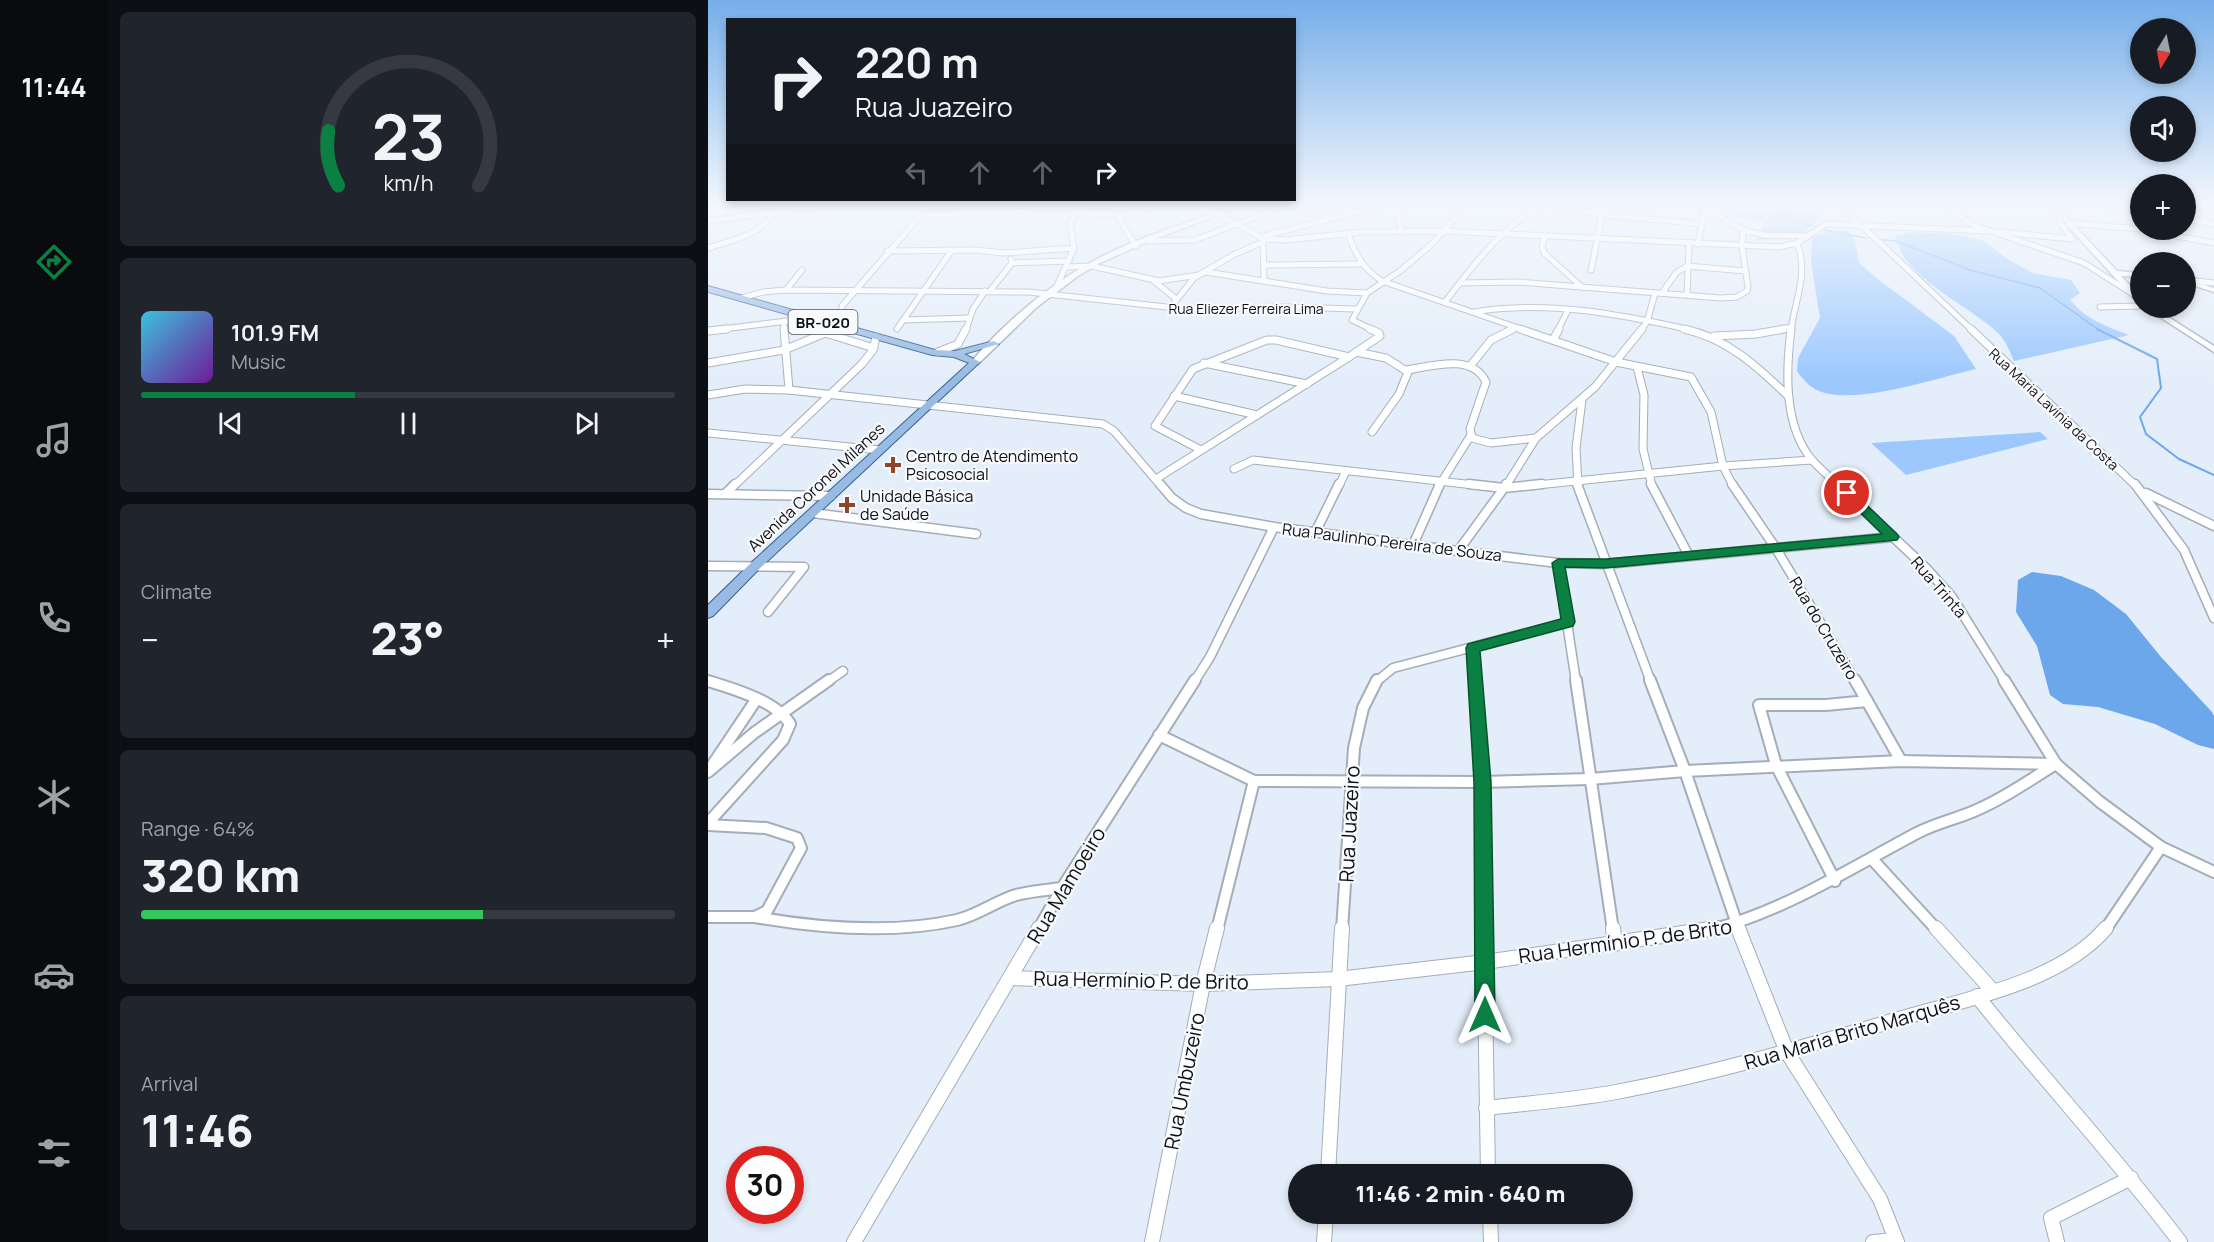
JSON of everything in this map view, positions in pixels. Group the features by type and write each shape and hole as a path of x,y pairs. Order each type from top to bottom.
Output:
{"main road":[{"path":"975,362 1049,293 1096,264"},
{"path":"2106,264 2130,291"},
{"path":"2114,273 2130,274"},
{"path":"2196,284 2214,290"},
{"name":"BR-020","path":"708,289 937,353 951,362 975,362"},
{"path":"2165,318 2214,350"},
{"path":"947,386 951,362 994,344"},
{"name":"Avenida Coronel Milanes","path":"708,613 755,566 975,362"}],"street":[{"path":"850,318 843,315 841,310 877,264"},
{"path":"897,329 942,264"},
{"path":"937,353 955,348 962,343 969,318 1011,264"},
{"path":"1056,288 1067,264 1123,271 1153,280 1175,280 1199,275 1219,264"},
{"path":"1264,280 1265,265 1360,264"},
{"name":"Rua do Cruzeiro","path":"1360,264 1369,274 1382,281 1514,328 1616,362 1691,377 1711,412 1723,466 1731,485 1775,547 1867,701 1826,705 1759,705 1776,765 1835,881"},
{"path":"1156,479 1380,335 1352,320 1356,309 1367,293 1407,264"},
{"path":"1445,302 1476,264"},
{"path":"1556,264 1582,287"},
{"path":"1591,270 1592,264"},
{"path":"1460,283 1520,282 1731,298 1747,291 1744,264"},
{"name":"Rua Trinta","path":"1803,264 1804,273 1792,327 1789,397 1797,438 1812,460 1926,568 1953,597 2056,764 2100,802 2161,847 2214,872"},
{"name":"Rua Maria Lavínia da Costa","path":"1901,264 2142,490 2184,550 2214,618"},
{"path":"2085,264 2130,292"},
{"path":"1458,551 1536,438 1582,400 1616,362 1647,322 1658,293 1676,273 1687,266 1745,271"},
{"path":"1687,266 1687,295"},
{"path":"786,290 802,270"},
{"path":"1206,272 1327,291 1367,293"},
{"path":"1165,290 1188,283 1199,275"},
{"path":"1153,280 1176,299"},
{"path":"2196,282 2214,283"},
{"path":"1170,308 1188,283"},
{"name":"Rua Eliezer Ferreira Lima","path":"742,298 763,292 786,290 988,291 1049,293 1170,308 1205,310 1287,307 1356,309"},
{"path":"2100,307 2130,306"},
{"path":"1474,312 1506,307 1568,310 1679,327 1712,336 1756,334 1792,327"},
{"path":"1553,340 1568,310"},
{"path":"903,320 969,318"},
{"path":"708,331 784,321 874,348"},
{"path":"784,321 784,350 789,390"},
{"path":"708,363 784,350 839,327"},
{"path":"1471,365 1495,337 1514,328"},
{"path":"1712,336 1753,364 1789,397"},
{"path":"725,494 862,364 874,348 876,337"},
{"path":"1201,450 1155,426 1189,373 1204,363 1272,340 1349,357"},
{"path":"1356,352 1386,358 1407,370 1453,364 1471,365 1483,374 1486,382 1470,435 1441,481 1413,545"},
{"path":"1204,363 1307,384"},
{"path":"1637,367 1644,384 1642,425 1646,474 1689,556"},
{"path":"1371,432 1408,378 1407,370"},
{"name":"Rua Paulinho Pereira de Souza","path":"709,396 746,389 832,393 1060,417 1103,424 1121,437 1172,498 1192,511 1315,533 1558,563 1606,564 1893,537"},
{"path":"1174,396 1257,415"},
{"path":"1582,400 1575,446 1576,482 1685,771 1737,925 1787,1052 1880,1199 1897,1241 1873,1242"},
{"path":"708,433 880,450"},
{"path":"1470,435 1474,440 1491,443 1536,438"},
{"path":"1234,469 1252,460 1503,488 1723,466 1812,460"},
{"path":"1315,533 1346,471"},
{"path":"2142,490 2214,526"},
{"path":"708,494 831,496"},
{"path":"813,513 976,534"},
{"name":"Rua Mamoeiro","path":"854,1242 1062,888 1220,640 1274,527"},
{"path":"1558,563 1615,944"},
{"path":"708,566 804,567 768,612"},
{"name":"Rua Juazeiro","path":"1329,1164 1352,762 1361,715 1377,679 1393,668 1568,622"},
{"path":"1473,648 1482,782 1488,1164"},
{"path":"709,772 754,733 843,671"},
{"path":"708,681 728,687 783,713 790,724 783,740 708,824"},
{"path":"709,772 756,700"},
{"path":"1867,701 1901,761"},
{"path":"1160,735 1254,781 1482,782 1590,779 1776,765 1901,761 2056,764"},
{"name":"Rua Hermínio P. de Brito","path":"1011,978 1203,984 1338,978 1485,962 1702,932 1737,925 1835,881 1924,829 1975,812 2056,764"},
{"name":"Rua Umbuzeiro","path":"1152,1242 1203,984 1254,781"},
{"path":"708,824 789,832 800,842 801,848 796,860 771,906 767,911 755,917"},
{"name":"Rua Maria Brito Marquês","path":"1486,1108 1614,1092 1787,1052 1977,996 2029,978 2089,946 2105,929 2161,847"},
{"path":"1872,859 1992,990"},
{"path":"708,917 755,917 789,923 886,928 921,927 960,919 1016,895 1062,888"},
{"path":"1977,996 2037,1071 2131,1178 2180,1242"},
{"path":"2057,1242 2051,1218 2131,1178"},
{"path":"1324,1242 1325,1224"},
{"path":"1490,1224 1491,1242"}],"shaded area":[{"path":"1811,264 1860,264 1954,336 1976,369 1879,392 1859,395 1825,393 1812,387 1797,371 1798,358 1820,318"},
{"path":"2016,264 2033,273 2071,280 2080,293 2070,300 2076,307 2097,322 2129,335 2014,361 1998,333 1923,278 1910,265"},
{"path":"2040,432 2048,439 1906,475 1871,443"},
{"path":"2032,572 2061,576 2094,590 2126,614 2161,657 2212,712 2214,749 2198,745 2155,724 2098,707 2063,704 2050,695 2037,646 2016,612 2018,580"}],"waterway":[{"path":"1955,264 2040,288 2099,330"},
{"path":"2099,330 2157,359 2161,388 2140,417 2146,434 2179,459 2214,475"}],"place":[{"name":"Centro de Atendimento Psicosocial","path":"893,465"},
{"name":"Unidade Básica de Saúde","path":"847,505"}],"route":[{"path":"1485,1015 1482,782 1473,648 1568,622 1558,563 1606,564 1893,537 1847,493"}]}
